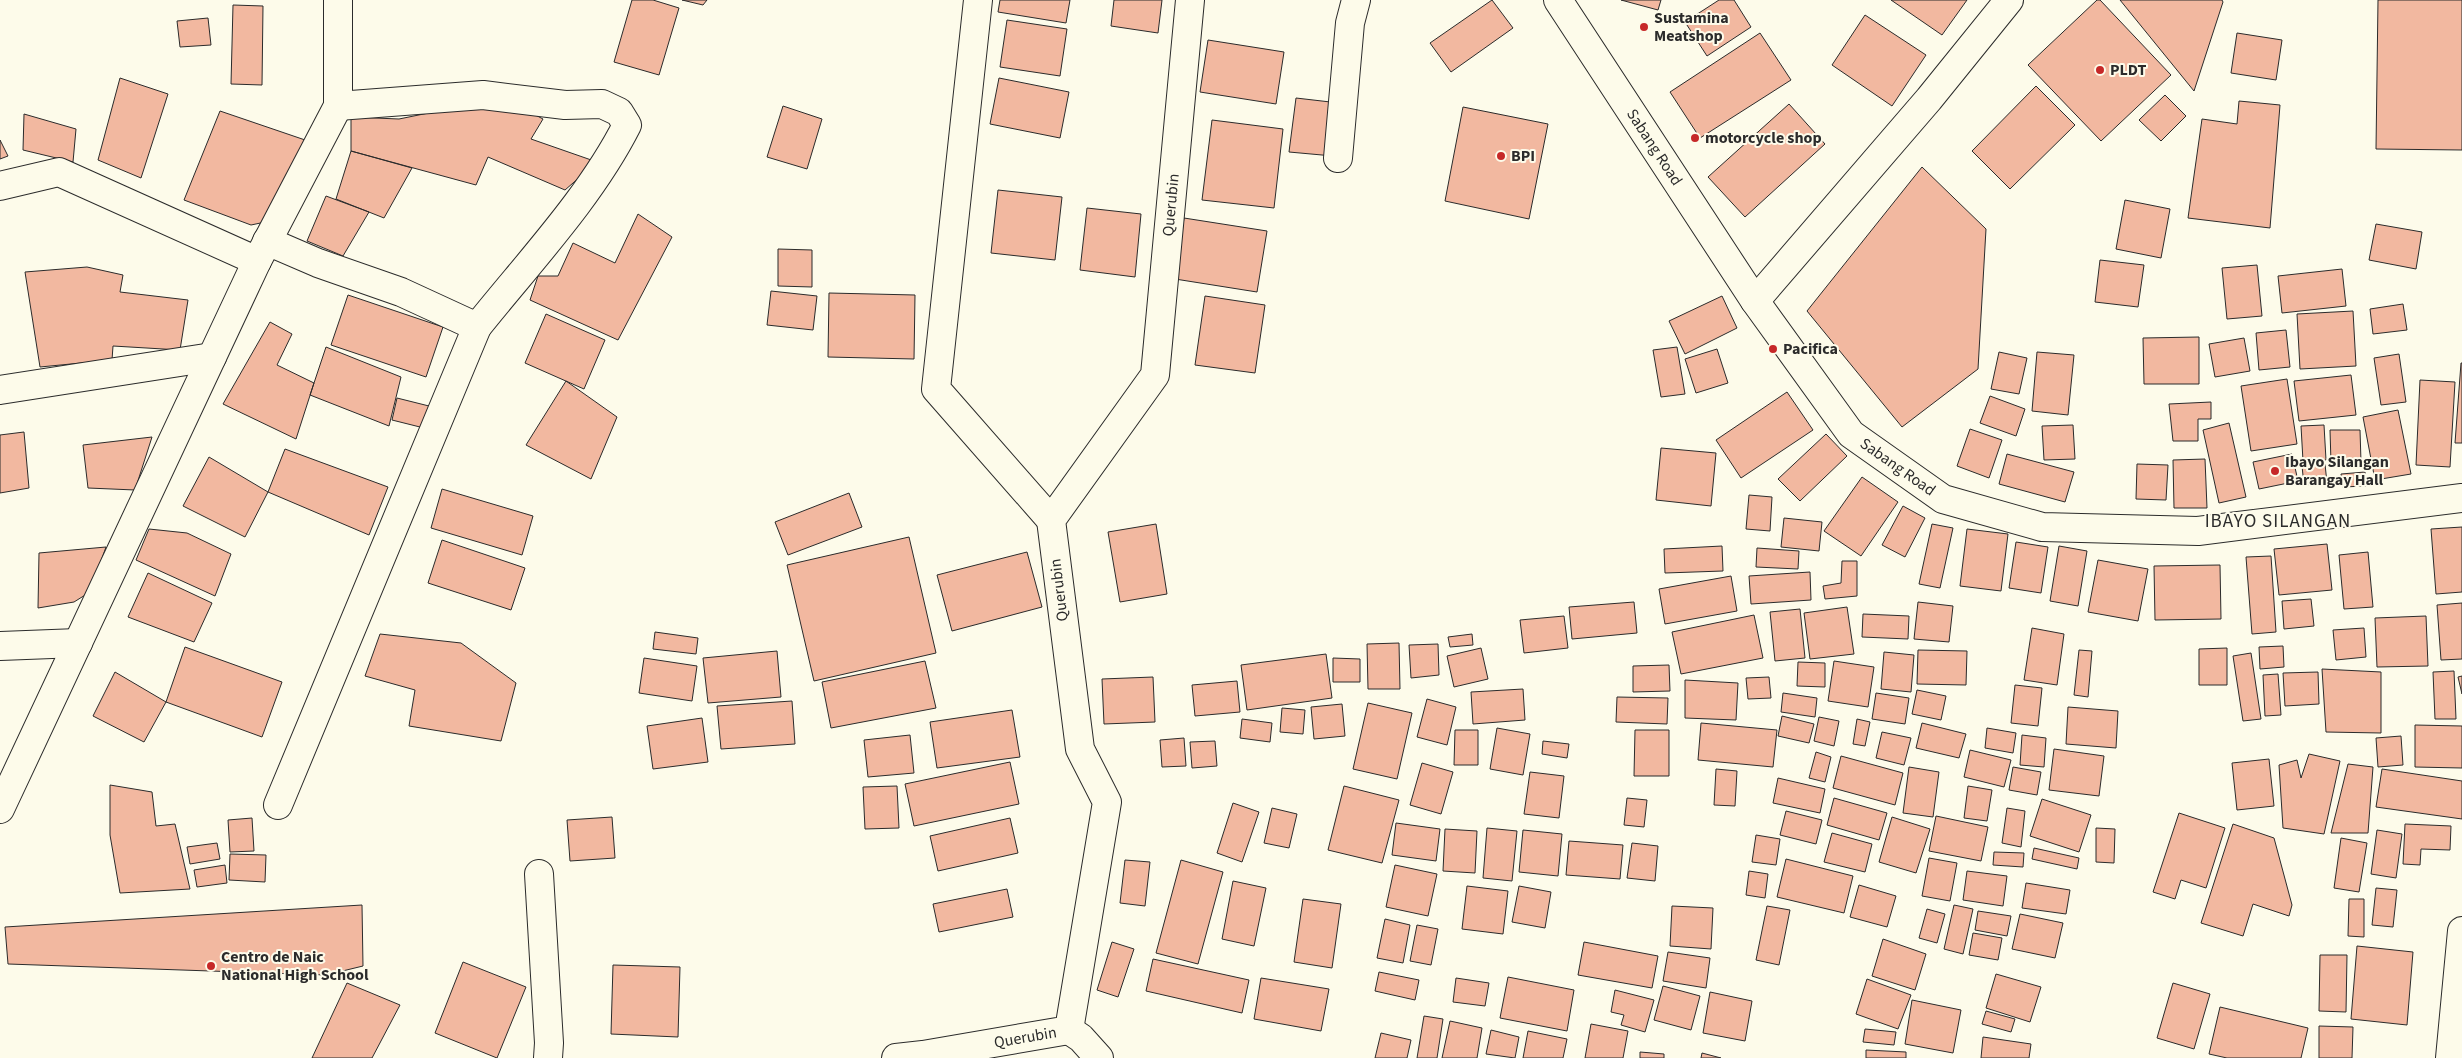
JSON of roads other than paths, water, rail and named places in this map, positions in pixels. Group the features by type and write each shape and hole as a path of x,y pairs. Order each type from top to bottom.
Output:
{"street":[{"path":"2,802 262,251 338,106 338,0"},
{"path":"978,0 936,389 1051,520"},
{"name":"Querubin","path":"896,1058 923,1057 1068,1030 1107,802 1080,749 1051,520 1155,375 1190,0"},
{"path":"1338,158 1350,23 1356,0"},
{"name":"Sabang Road","path":"1558,0 1755,300 1851,434 1943,499 2042,528 2198,531 2462,498"},
{"path":"1755,300 1929,99 2009,0"},
{"path":"278,805 477,327 571,209 614,150 626,124 619,112 602,104 566,105 483,95 338,106"},
{"path":"0,186 59,172 262,251 318,263 401,292 477,327"},
{"path":"0,390 212,357"},
{"path":"0,646 78,643"},
{"path":"539,874 549,1043 548,1058"},
{"path":"2450,1058 2462,931"},
{"path":"1068,1030 1082,1038 1099,1058"}],"place":[{"name":"Sustamina Meatshop","path":"1644,27"},
{"name":"PLDT","path":"2100,70"},
{"name":"motorcycle shop","path":"1695,138"},
{"name":"BPI","path":"1501,156"},
{"name":"Pacifica","path":"1773,349"},
{"name":"Ibayo Silangan Barangay Hall","path":"2275,471"},
{"name":"Centro de Naic National High School","path":"211,966"}],"district":[{"name":"IBAYO SILANGAN","path":"2278,521"}]}
